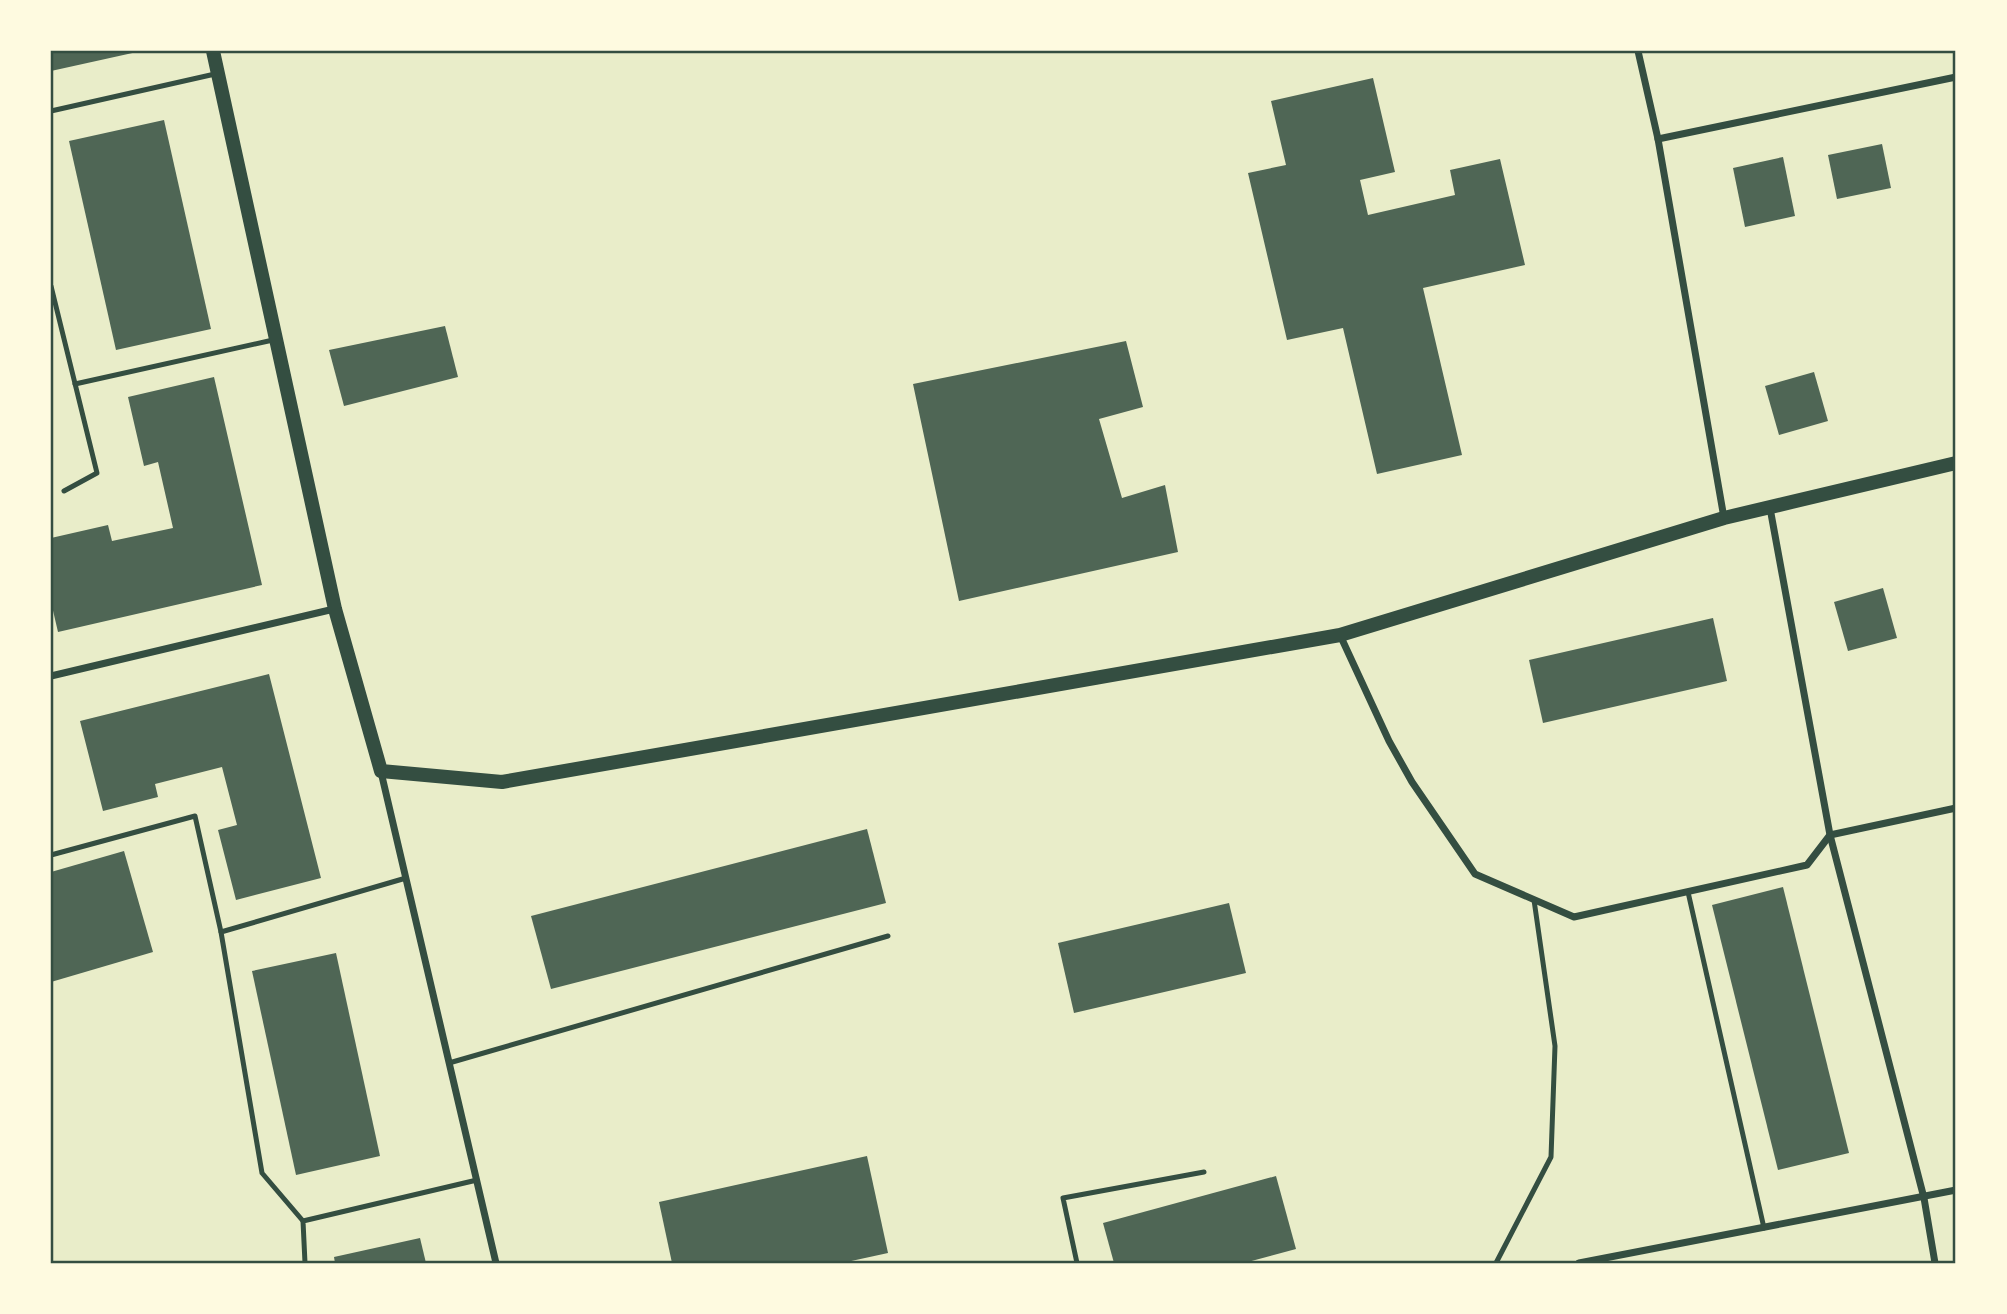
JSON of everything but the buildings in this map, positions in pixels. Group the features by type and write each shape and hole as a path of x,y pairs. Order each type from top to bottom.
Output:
{"main road":[{"path":"213,51 335,609 381,771 502,782 1340,635 1724,518 1956,463"}],"street":[{"path":"1638,51 1658,139 1724,518"},
{"path":"1658,139 1956,77"},
{"path":"1770,508 1830,835 1924,1198 1935,1263"},
{"path":"51,676 335,609"},
{"path":"1340,635 1389,741 1412,782 1475,874 1574,917 1807,865 1830,835 1956,808"},
{"path":"381,771 496,1263"},
{"path":"1579,1263 1956,1190"}],"lane":[{"path":"51,111 218,73"},
{"path":"51,286 97,473 64,491"},
{"path":"75,384 276,340"},
{"path":"51,855 195,816 221,932 262,1173 303,1221 305,1263"},
{"path":"221,932 406,878"},
{"path":"1688,892 1764,1228"},
{"path":"1496,1263 1551,1157 1555,1046 1534,900"},
{"path":"449,1063 888,936"},
{"path":"1077,1263 1063,1198 1204,1172"},
{"path":"303,1221 477,1180"}]}
